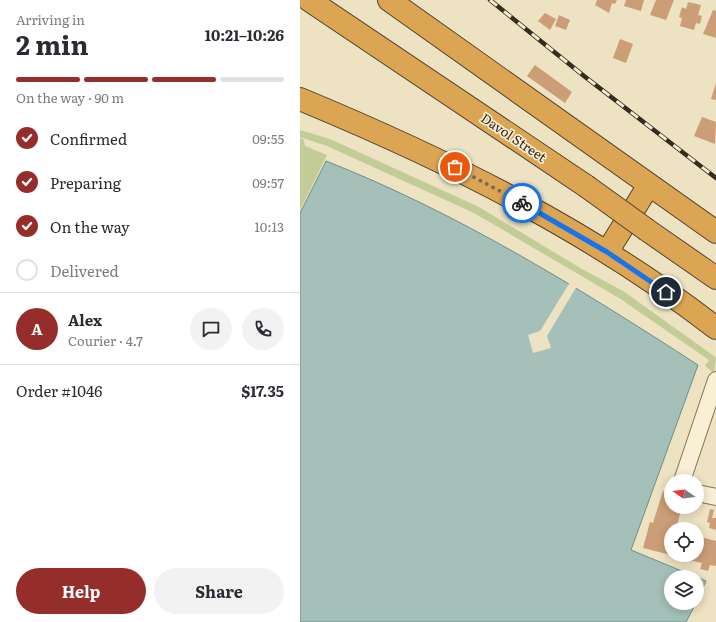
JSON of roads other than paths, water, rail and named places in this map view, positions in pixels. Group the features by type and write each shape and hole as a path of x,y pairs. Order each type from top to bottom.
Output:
{"highway":[{"name":"Davol Street","path":"309,0 586,186 716,278"},
{"path":"389,0 716,232"},
{"path":"300,99 414,148 462,171 528,206 607,252 716,328"},
{"path":"607,252 650,185"}],"lane":[{"path":"685,474 715,391"},
{"path":"704,494 716,497"}],"water":[{"path":"326,161 423,204 470,228 563,280 698,365 631,550 679,570 664,570 664,610 692,610 686,622 300,622 300,213"}],"railway":[{"path":"490,0 584,76 716,178"}]}
